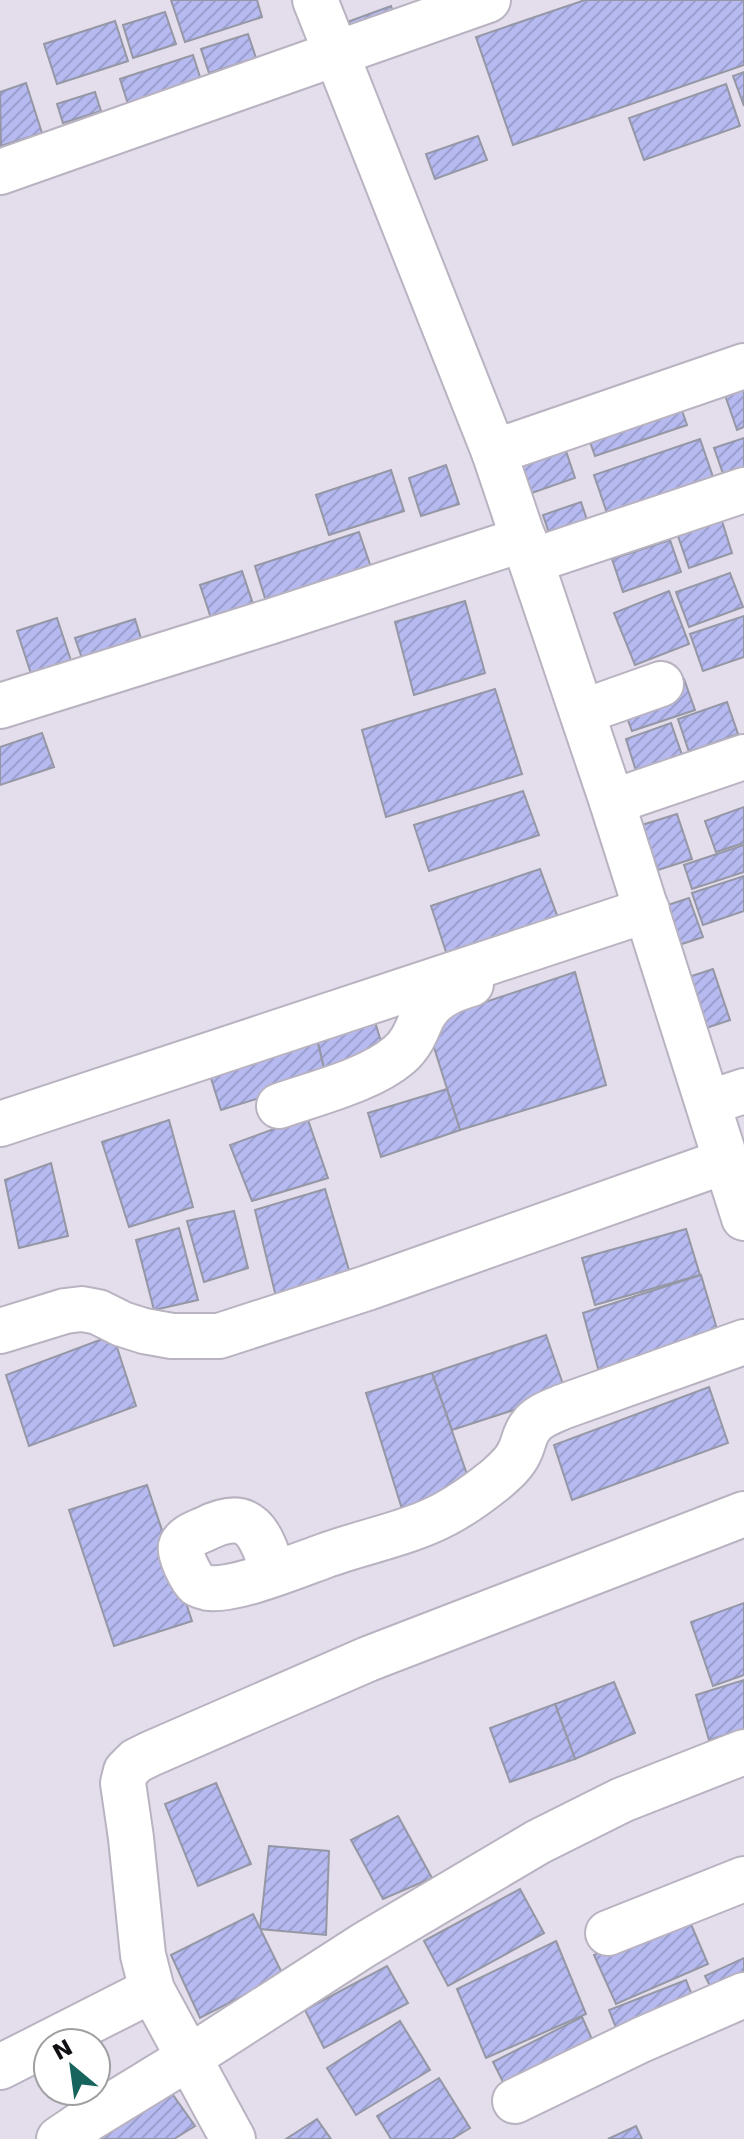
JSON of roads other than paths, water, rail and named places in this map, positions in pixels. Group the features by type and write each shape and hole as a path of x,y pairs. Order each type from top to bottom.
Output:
{"street":[{"path":"315,0 494,452 651,921 726,1097 726,1161 744,1218"},
{"path":"0,172 488,0"},
{"path":"494,452 744,366"},
{"path":"0,706 257,626 744,490"},
{"path":"582,712 661,684"},
{"path":"612,802 744,757"},
{"path":"279,1106 372,1073 391,1062 413,1040 433,1002 446,993 651,921"},
{"path":"0,1124 651,921"},
{"path":"0,1331 65,1311 82,1309 98,1312 144,1331 172,1336 219,1336 726,1161"},
{"path":"274,1574 446,1514 508,1468 519,1454 524,1436 539,1417 744,1342"},
{"path":"233,2139 152,1990 143,1955 123,1783 126,1771 136,1761 368,1659 744,1514"},
{"path":"59,2139 364,1945 538,1842 622,1800 744,1752"},
{"path":"608,1933 744,1879"},
{"path":"0,2067 152,1990"},
{"path":"515,2101 641,2040 744,1995"}]}
